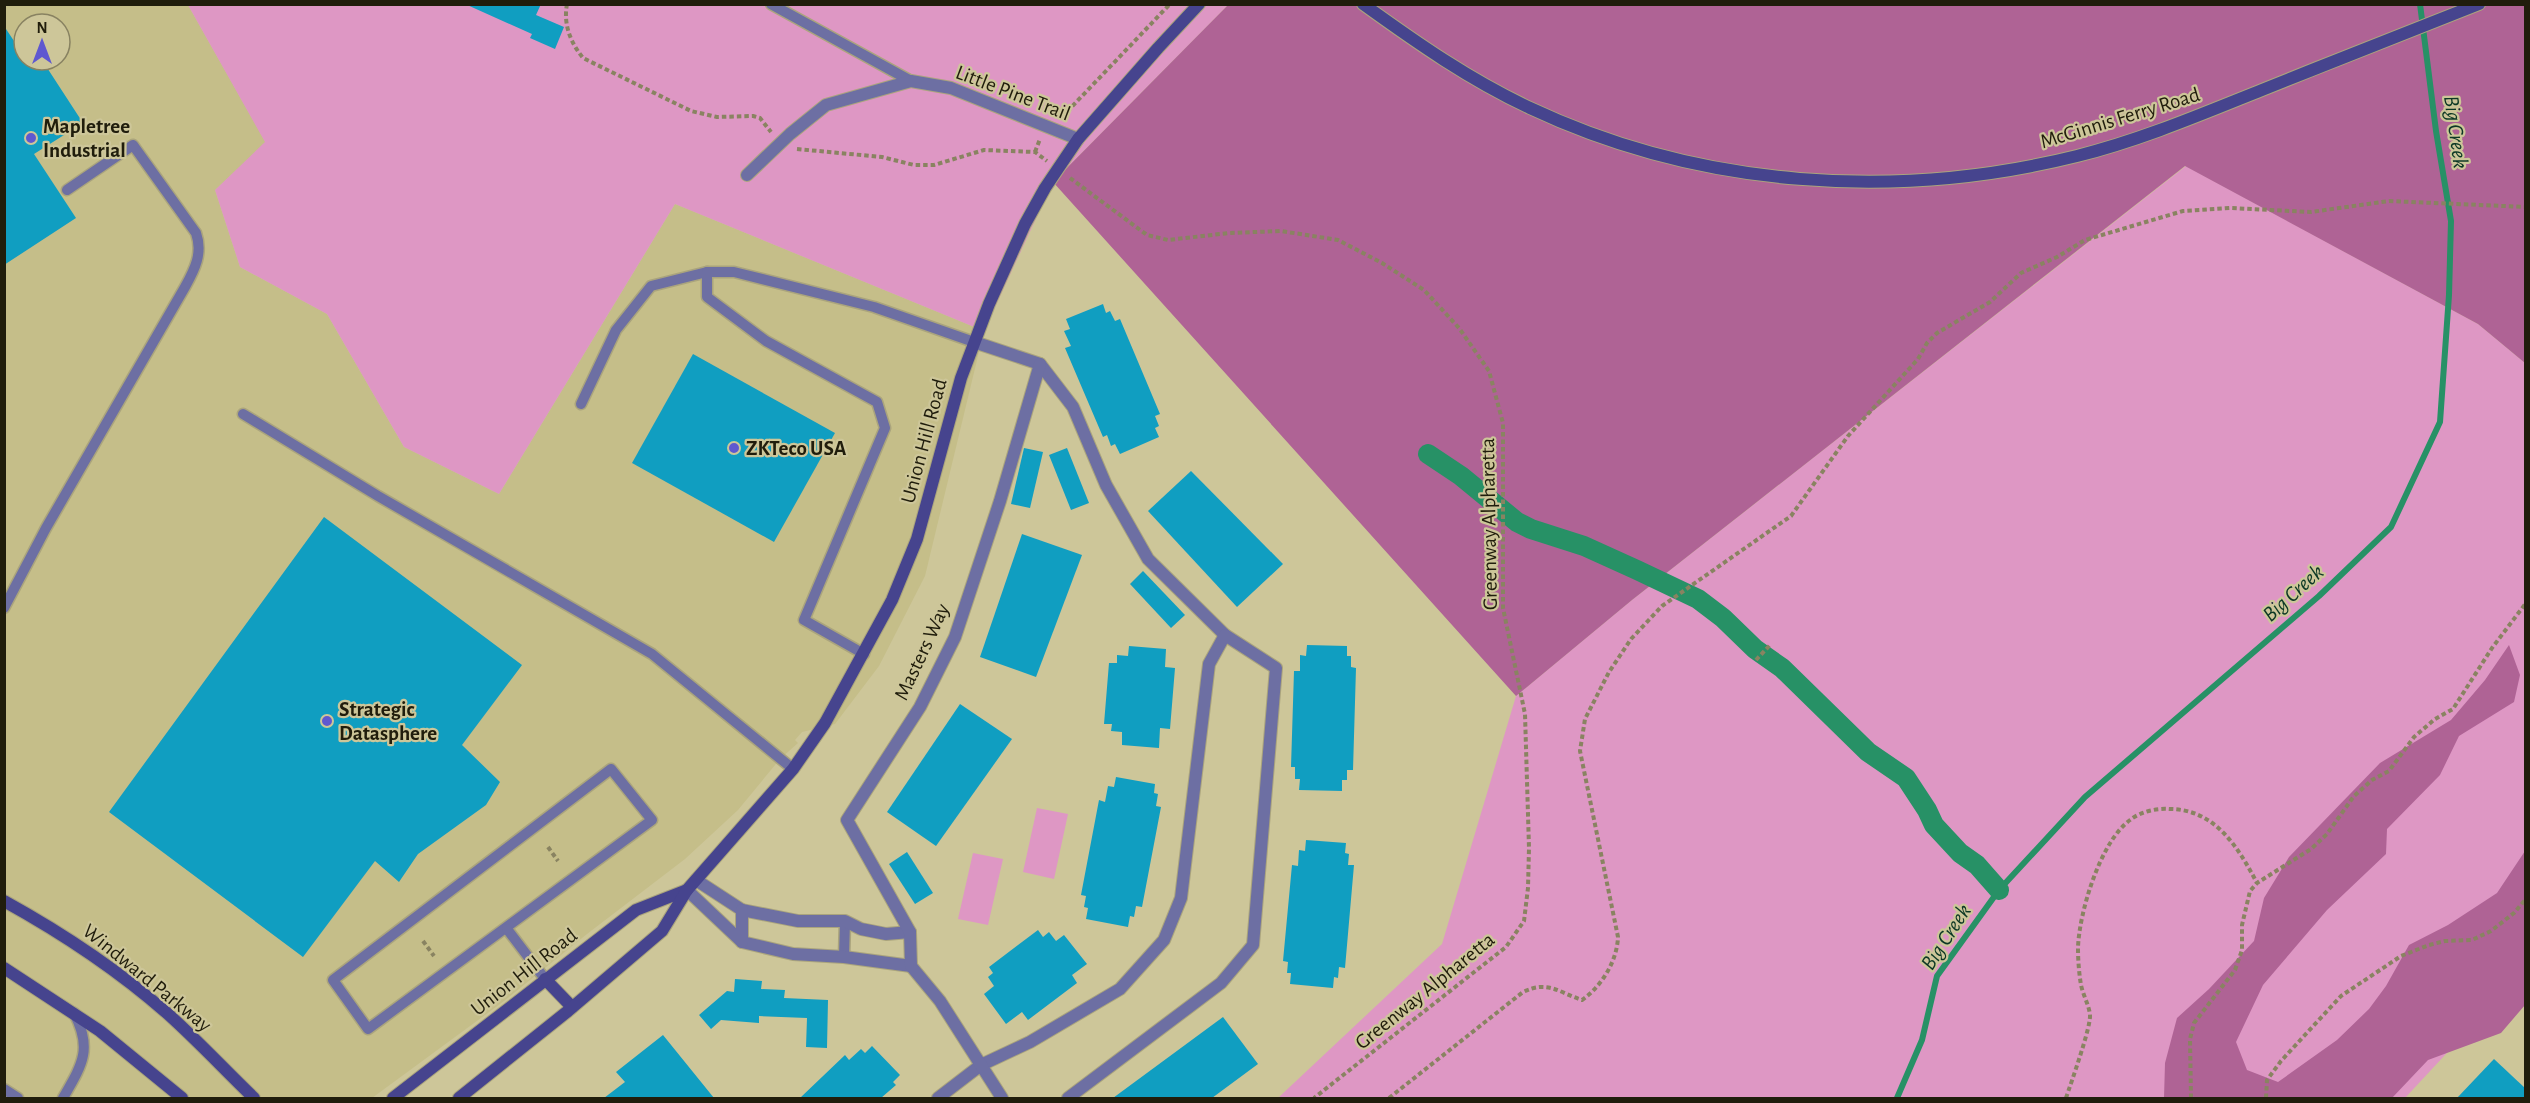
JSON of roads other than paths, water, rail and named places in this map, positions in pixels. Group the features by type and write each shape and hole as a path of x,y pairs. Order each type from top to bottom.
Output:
{"street":[{"name":"Union Hill Road","path":"459,1098 662,931 687,890 793,769 840,699 892,600 917,539 974,342 1025,224 1045,188 1078,139 1199,4"},
{"name":"McGinnis Ferry Road","path":"1363,4 1428,51 1481,84 1530,109 1593,135 1673,159 1760,175 1809,180 1873,182 1940,179 2007,171 2079,156 2175,125 2479,4"},
{"name":"Little Pine Trail","path":"747,175 826,105 911,81 951,88 1078,139"},
{"path":"974,342 1041,364 1074,407 1106,485 1148,559 1225,635 1276,668 1253,945 1221,983 1068,1098"},
{"name":"Masters Way","path":"911,966 910,932 847,820 920,707 955,637 1000,501 1041,364"},
{"path":"938,1098 981,1065 1029,1042 1120,989 1164,940 1181,898 1209,664 1225,635"},
{"path":"696,880 742,910 798,921 845,921 861,929 885,934 910,932"},
{"name":"Union Hill Road","path":"393,1098 636,910 687,890"},
{"path":"687,890 742,942 793,954 844,957 911,966 940,1001 1002,1098"},
{"name":"Windward Parkway","path":"4,902 41,922 130,984 200,1044 254,1098"},
{"path":"742,910 742,942"},
{"path":"4,968 100,1031 182,1098"},
{"path":"545,979 572,1007"}],"lane":[{"path":"771,4 911,81"},
{"path":"4,608 46,528 185,287 198,258 199,244 196,233 133,146 67,190"},
{"path":"707,272 707,297 766,341 877,402 885,428 804,620 864,654"},
{"path":"581,404 616,330 651,286 707,272 734,272 874,307 974,342"},
{"path":"243,414 378,496 652,654 793,769"},
{"path":"611,769 652,820 507,929 369,1029 333,980 611,769"},
{"path":"844,957 845,921"},
{"path":"507,929 545,979"},
{"path":"63,1098 80,1069 84,1048 84,1031 74,1013"},
{"path":"4,1089 18,1098"}],"waterway":[{"name":"Big Creek","path":"1897,1098 1922,1040 1937,976 1999,890 2085,797 2319,596 2391,527 2440,422 2449,295 2451,221 2436,131 2420,4"},
{"path":"1428,454 1461,476 1517,522 1531,529 1584,546 1637,570 1698,599 1723,618 1755,649 1782,668 1868,752 1906,778 1934,825 1960,853 1977,865 1999,890"}],"place":[{"name":"Mapletree Industrial","path":"31,138"},
{"name":"ZKTeco USA","path":"734,448"},
{"name":"Strategic Datasphere","path":"327,721"}]}
